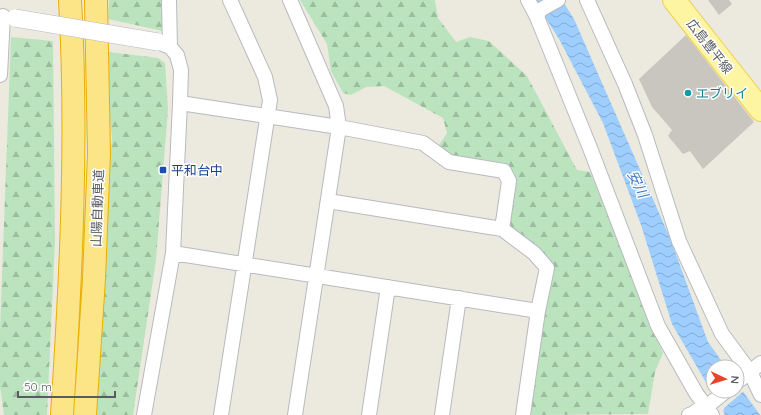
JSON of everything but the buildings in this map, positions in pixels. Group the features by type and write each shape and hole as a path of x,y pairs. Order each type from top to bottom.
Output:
{"highway":[{"name":"山陽自動車道","path":"62,415 70,296 73,210 73,116 70,0"},
{"name":"山陽自動車道","path":"85,415 94,279 99,153 96,0"}],"main road":[{"name":"広島豊平線","path":"674,0 761,110"}],"street":[{"path":"164,45 169,0"},
{"path":"221,415 270,100 265,77 230,0"},
{"path":"290,0 336,106 339,127 295,415"},
{"path":"528,0 538,14 658,326 692,387 709,408"},
{"path":"538,14 558,0"},
{"path":"587,0 625,84 642,128 679,241 722,334 736,359"},
{"path":"0,75 6,17 164,45 177,55 181,70 173,253 144,415"},
{"path":"180,103 339,127 423,143 449,162 504,171 509,181 502,229"},
{"path":"328,201 502,229 534,253 547,268 538,311 523,415"},
{"path":"173,253 538,311"},
{"path":"369,415 388,287"},
{"path":"442,415 459,298"},
{"path":"761,363 745,376 761,395"},
{"path":"689,415 709,408 718,399"}],"green space":[{"path":"109,0 161,0 163,31 108,19"},
{"path":"300,0 435,0 438,18 456,42 470,37 489,41 527,76 577,170 590,172 618,236 641,301 663,353 655,372 648,414 530,415 553,270 534,246 510,227 514,182 462,161 437,148 447,133 443,118 384,86 366,87 351,95 343,93 331,71 327,44"},
{"path":"11,37 53,41 55,241 47,415 4,415 0,387 0,329"},
{"path":"101,51 158,58 165,63 168,109 156,260 133,415 94,415 102,253 112,137"}],"water":[{"name":"安川","path":"534,0 562,0 574,19 670,238 708,342 720,359 705,359 705,381 672,324 641,225 603,123 559,39"},
{"path":"745,394 760,415 725,415 716,399 745,399"}],"pier":[{"path":"714,399 734,399 724,408 723,415"}],"place":[{"name":"エブリイ","path":"688,93"},
{"name":"平和台中","path":"163,170"}]}
